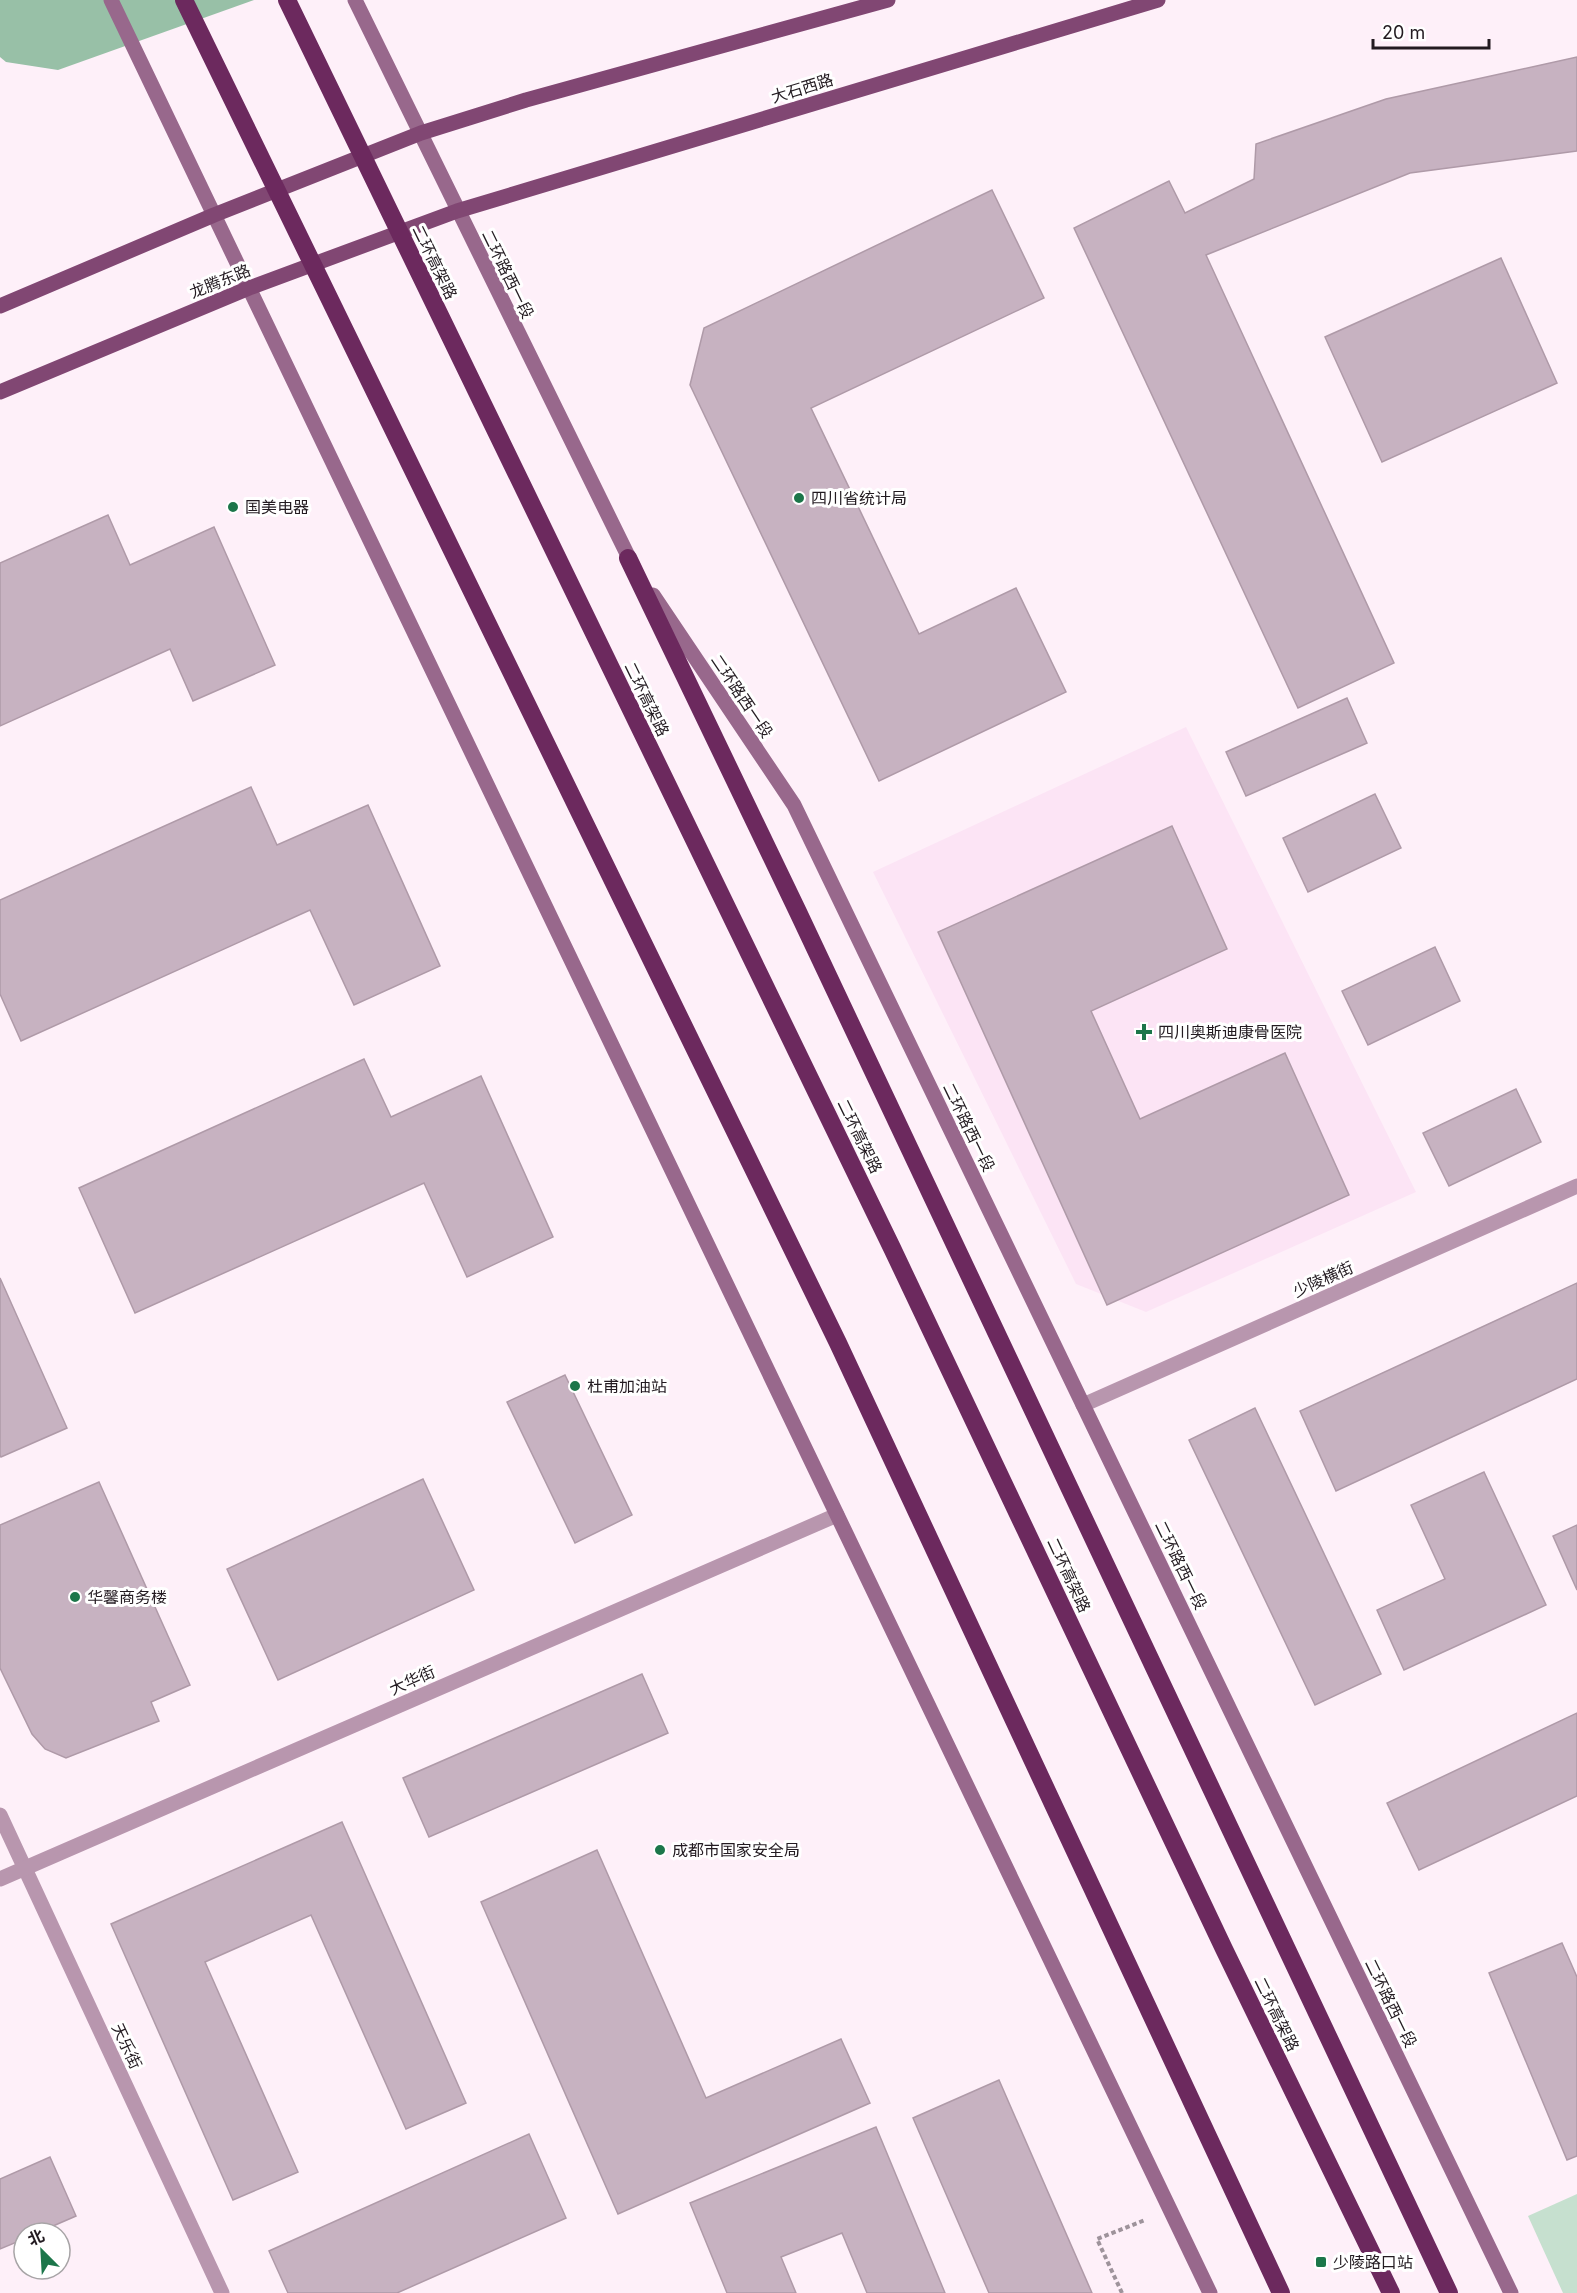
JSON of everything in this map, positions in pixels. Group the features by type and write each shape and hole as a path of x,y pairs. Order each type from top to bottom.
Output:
{"highway":[{"path":"184,0 838,1343 1281,2293"},
{"name":"二环高架路","path":"287,0 892,1248 1224,1949 1391,2293"},
{"path":"628,558 798,912 1449,2293"}],"main road":[{"path":"111,0 1210,2293"},
{"path":"0,306 214,215 421,133 526,100 888,0"},
{"name":"大石西路","path":"458,211 1158,0"},
{"name":"二环路西一段","path":"357,3 628,558 794,805 1511,2293"},
{"name":"龙腾东路","path":"0,392 249,288 458,211"}],"street":[{"name":"少陵横街","path":"1083,1405 1577,1186"},
{"name":"大华街","path":"0,1879 837,1515"},
{"name":"天乐街","path":"0,1815 222,2293"}],"path":[{"path":"1122,2293 1097,2239 1170,2210"}],"shaded area":[{"path":"0,0 254,0 58,70 6,62 0,57"},
{"name":"四川奥斯迪康骨医院","path":"1186,727 1416,1192 1146,1312 1076,1284 873,872"},
{"path":"1577,2194 1577,2293 1563,2293 1528,2216"}],"building":[{"path":"1577,57 1577,151 1410,173 1206,255 1394,663 1298,708 1074,228 1169,181 1185,213 1254,179 1256,144 1386,99"},
{"name":"四川省统计局","path":"992,190 1044,298 811,408 919,634 1016,588 1066,692 879,781 690,385 704,328"},
{"path":"1501,258 1557,383 1382,462 1325,337"},
{"path":"108,515 130,565 214,527 275,665 193,701 170,649 0,726 0,563"},
{"path":"1347,698 1367,743 1246,796 1226,752"},
{"path":"251,787 277,845 368,805 440,966 354,1005 310,910 21,1041 0,994 0,900"},
{"path":"1375,794 1401,848 1308,892 1283,838"},
{"path":"1172,826 1227,949 1091,1011 1140,1119 1285,1053 1349,1195 1107,1305 938,932"},
{"path":"1435,947 1460,1001 1368,1045 1342,991"},
{"path":"364,1059 391,1117 481,1076 553,1237 467,1277 424,1183 135,1313 79,1188"},
{"path":"1516,1089 1541,1142 1449,1186 1423,1133"},
{"path":"0,1278 67,1428 1,1457 0,1455"},
{"path":"1577,1283 1577,1379 1336,1491 1300,1411"},
{"path":"565,1375 632,1515 575,1543 507,1402"},
{"path":"1255,1408 1381,1674 1315,1705 1189,1440"},
{"path":"1484,1472 1546,1605 1404,1670 1377,1610 1445,1579 1411,1505"},
{"path":"423,1479 474,1590 278,1680 227,1569"},
{"name":"华馨商务楼","path":"99,1482 190,1685 151,1702 159,1721 66,1758 45,1749 32,1734 0,1668 0,1525"},
{"path":"1577,1525 1577,1590 1553,1536"},
{"path":"642,1674 668,1733 429,1837 403,1778"},
{"path":"1577,1713 1577,1796 1419,1870 1387,1803"},
{"path":"342,1822 466,2103 406,2129 311,1915 205,1962 298,2172 233,2200 111,1924"},
{"path":"597,1850 706,2098 841,2039 870,2103 618,2214 481,1902"},
{"path":"1562,1943 1577,1977 1577,2156 1567,2160 1489,1973"},
{"path":"999,2080 1092,2293 989,2293 913,2118"},
{"path":"876,2127 945,2293 867,2293 842,2233 781,2257 796,2293 727,2293 690,2203"},
{"path":"529,2134 566,2218 397,2293 288,2293 269,2251"},
{"path":"50,2157 76,2216 65,2221 12,2221 12,2244 0,2249 0,2179"}],"place":[{"name":"四川省统计局","path":"799,498"},
{"name":"国美电器","path":"233,507"},
{"name":"四川奥斯迪康骨医院","path":"1144,1032"},
{"name":"杜甫加油站","path":"575,1386"},
{"name":"华馨商务楼","path":"75,1597"},
{"name":"成都市国家安全局","path":"660,1850"},
{"name":"少陵路口站","path":"1321,2262"}]}
